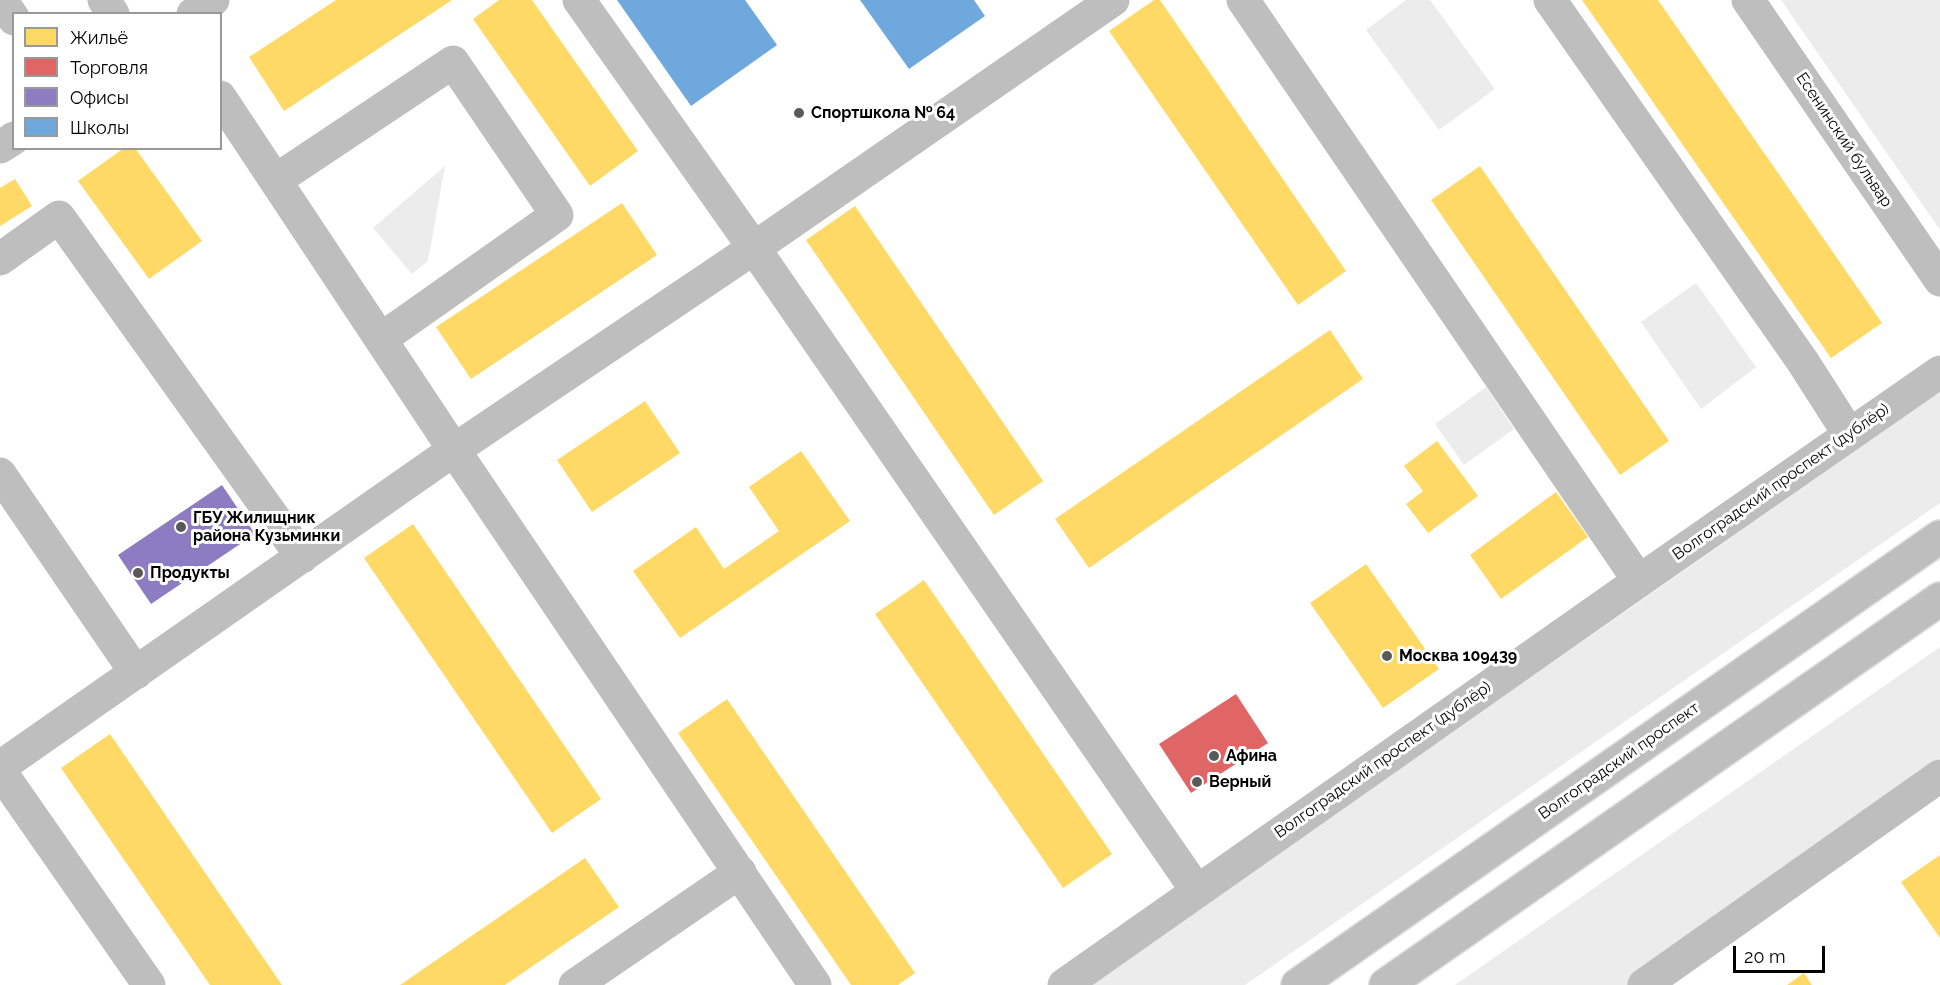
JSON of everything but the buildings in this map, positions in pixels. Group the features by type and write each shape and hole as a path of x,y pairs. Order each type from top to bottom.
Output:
{"street":[{"path":"1,0 12,16"},
{"path":"196,12 213,0"},
{"path":"579,0 754,248 1197,891"},
{"path":"149,985 0,769 454,450 754,248 1113,0"},
{"path":"1243,0 1639,581"},
{"path":"1550,0 1803,362 1849,434"},
{"name":"Есенинский бульвар","path":"1748,0 1940,279"},
{"path":"276,180 453,62 557,216 381,339"},
{"path":"222,100 454,450 815,985"},
{"path":"0,259 60,217 302,557"},
{"name":"Волгоградский проспект (дублёр)","path":"1064,985 1940,372"},
{"path":"0,474 136,673"},
{"name":"Волгоградский проспект","path":"1298,985 1940,537"},
{"path":"1386,985 1940,600"},
{"path":"1644,985 1940,776"},
{"path":"575,985 740,872"}],"shaded area":[{"path":"1406,0 1430,0 1495,89 1439,130 1366,30"},
{"path":"1781,0 1940,0 1940,230"},
{"path":"445,166 428,261 412,274 373,228"},
{"path":"1696,283 1756,367 1701,409 1641,322"},
{"path":"1486,387 1514,429 1464,465 1435,424"},
{"path":"1940,392 1940,503 1245,985 1090,985"},
{"path":"1940,647 1940,770 1632,985 1455,985"}],"place":[{"name":"Спортшкола № 64","path":"799,113"},
{"name":"ГБУ Жилищник района Кузьминки","path":"181,527"},
{"name":"Продукты","path":"138,573"},
{"name":"Москва 109439","path":"1387,656"},
{"name":"Афина","path":"1214,756"},
{"name":"Верный","path":"1197,782"}]}
